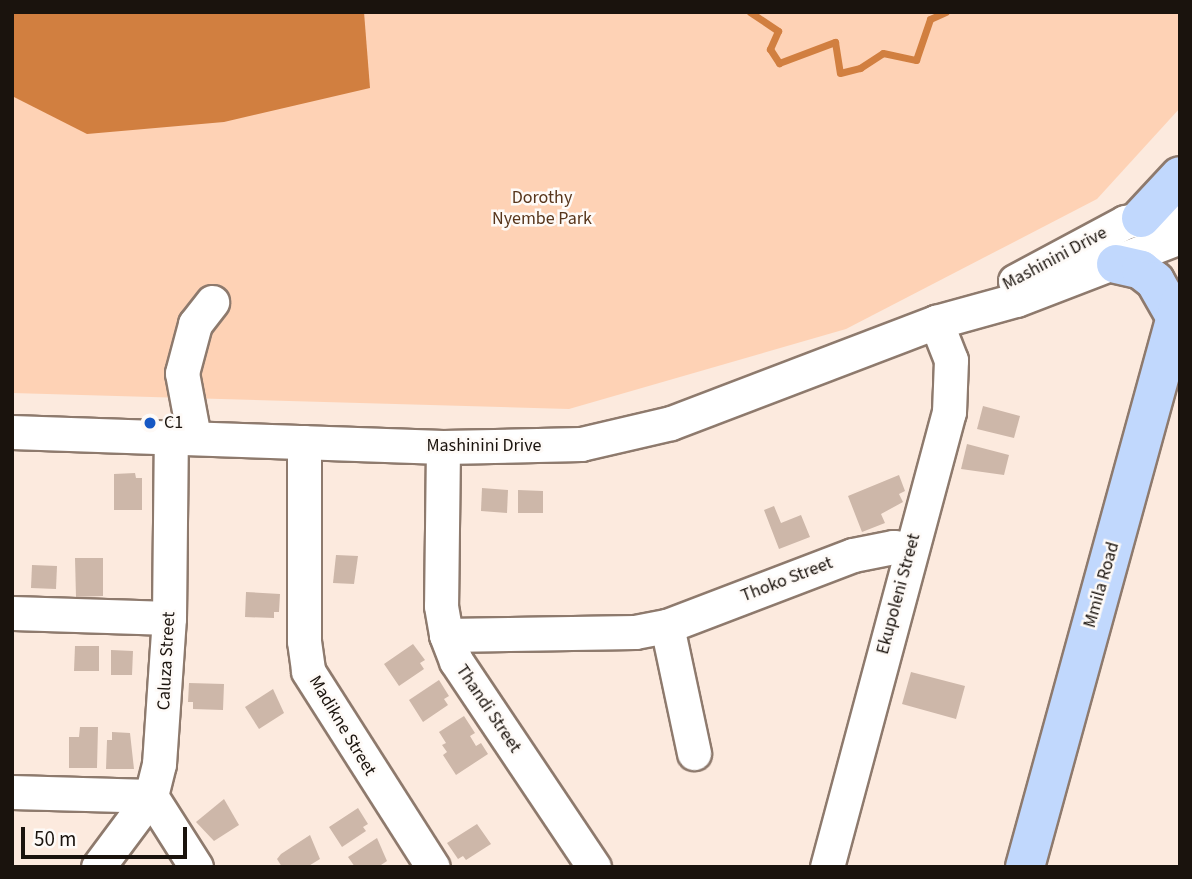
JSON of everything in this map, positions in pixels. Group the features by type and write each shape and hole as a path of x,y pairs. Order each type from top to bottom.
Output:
{"main road":[{"path":"1141,218 1180,176"},
{"path":"1116,264 1141,270 1155,281 1178,310"},
{"name":"Mmila Road","path":"1040,867 1064,748 1178,310"},
{"name":"Mmila Road","path":"1025,867 1180,387"}],"street":[{"name":"Mashinini Drive","path":"936,323 1141,218 1180,216"},
{"name":"Mashinini Drive","path":"12,432 527,448 621,437 723,405 936,323 1116,264 1180,237"},
{"name":"Caluza Street","path":"98,867 151,796 159,764 182,437 182,373 195,324 212,302"},
{"name":"Ekupoleni Street","path":"827,867 952,389 951,360 936,323"},
{"name":"Madikne Street","path":"304,442 304,641 308,671 433,867"},
{"name":"Thandi Street","path":"443,447 441,606 446,635 456,661 594,867"},
{"name":"Thoko Street","path":"446,635 600,636 667,626 853,555 893,547 911,549"},
{"path":"12,614 169,618"},
{"path":"667,626 694,753"},
{"path":"12,792 151,796 196,867"}],"green space":[{"name":"Dorothy Nyembe Park","path":"12,12 1180,12 1180,108 1097,199 846,329 569,409 12,393"}],"shaded area":[{"path":"12,12 364,12 370,88 224,122 87,134 12,96"}],"building":[{"path":"983,406 1020,416 1014,438 977,429"},
{"path":"967,444 1009,455 1004,475 961,469"},
{"path":"135,473 136,478 142,478 142,510 114,510 114,474"},
{"path":"899,475 905,491 899,494 903,502 881,514 885,523 862,532 848,496"},
{"path":"482,488 508,490 507,513 481,511"},
{"path":"518,490 543,491 543,513 518,513"},
{"path":"774,506 781,523 801,515 810,537 779,549 764,510"},
{"path":"336,555 358,556 354,584 333,583"},
{"path":"75,558 103,558 103,596 76,597"},
{"path":"32,565 57,566 56,589 31,588"},
{"path":"246,592 280,594 279,612 274,612 274,618 245,617"},
{"path":"413,644 425,660 420,663 424,669 399,686 384,664"},
{"path":"75,646 99,646 99,671 74,671"},
{"path":"111,650 133,651 132,675 111,675"},
{"path":"911,672 965,686 956,719 902,704"},
{"path":"439,680 449,696 444,699 448,705 423,722 409,700"},
{"path":"189,683 224,684 223,710 193,709 193,702 188,702"},
{"path":"273,689 284,713 259,729 245,707"},
{"path":"464,716 475,733 470,736 476,746 481,743 488,754 456,775 443,755 447,752 442,745 446,743 439,732"},
{"path":"80,727 98,727 97,768 69,768 69,737 79,737"},
{"path":"112,732 130,733 134,769 106,769 107,740 112,740"},
{"path":"224,799 239,825 214,841 196,822"},
{"path":"358,808 368,824 363,827 366,831 342,847 329,827"},
{"path":"477,824 491,844 466,860 463,856 458,859 447,843"},
{"path":"310,835 320,859 307,867 282,867 277,859 281,854"},
{"path":"377,838 387,861 378,867 355,867 348,857"}],"waterway":[{"path":"750,12 778,31 770,49 779,63 835,42 840,73 860,68 883,53 916,60 930,19 946,12"}],"place":[{"name":"C1","path":"150,423"}]}
